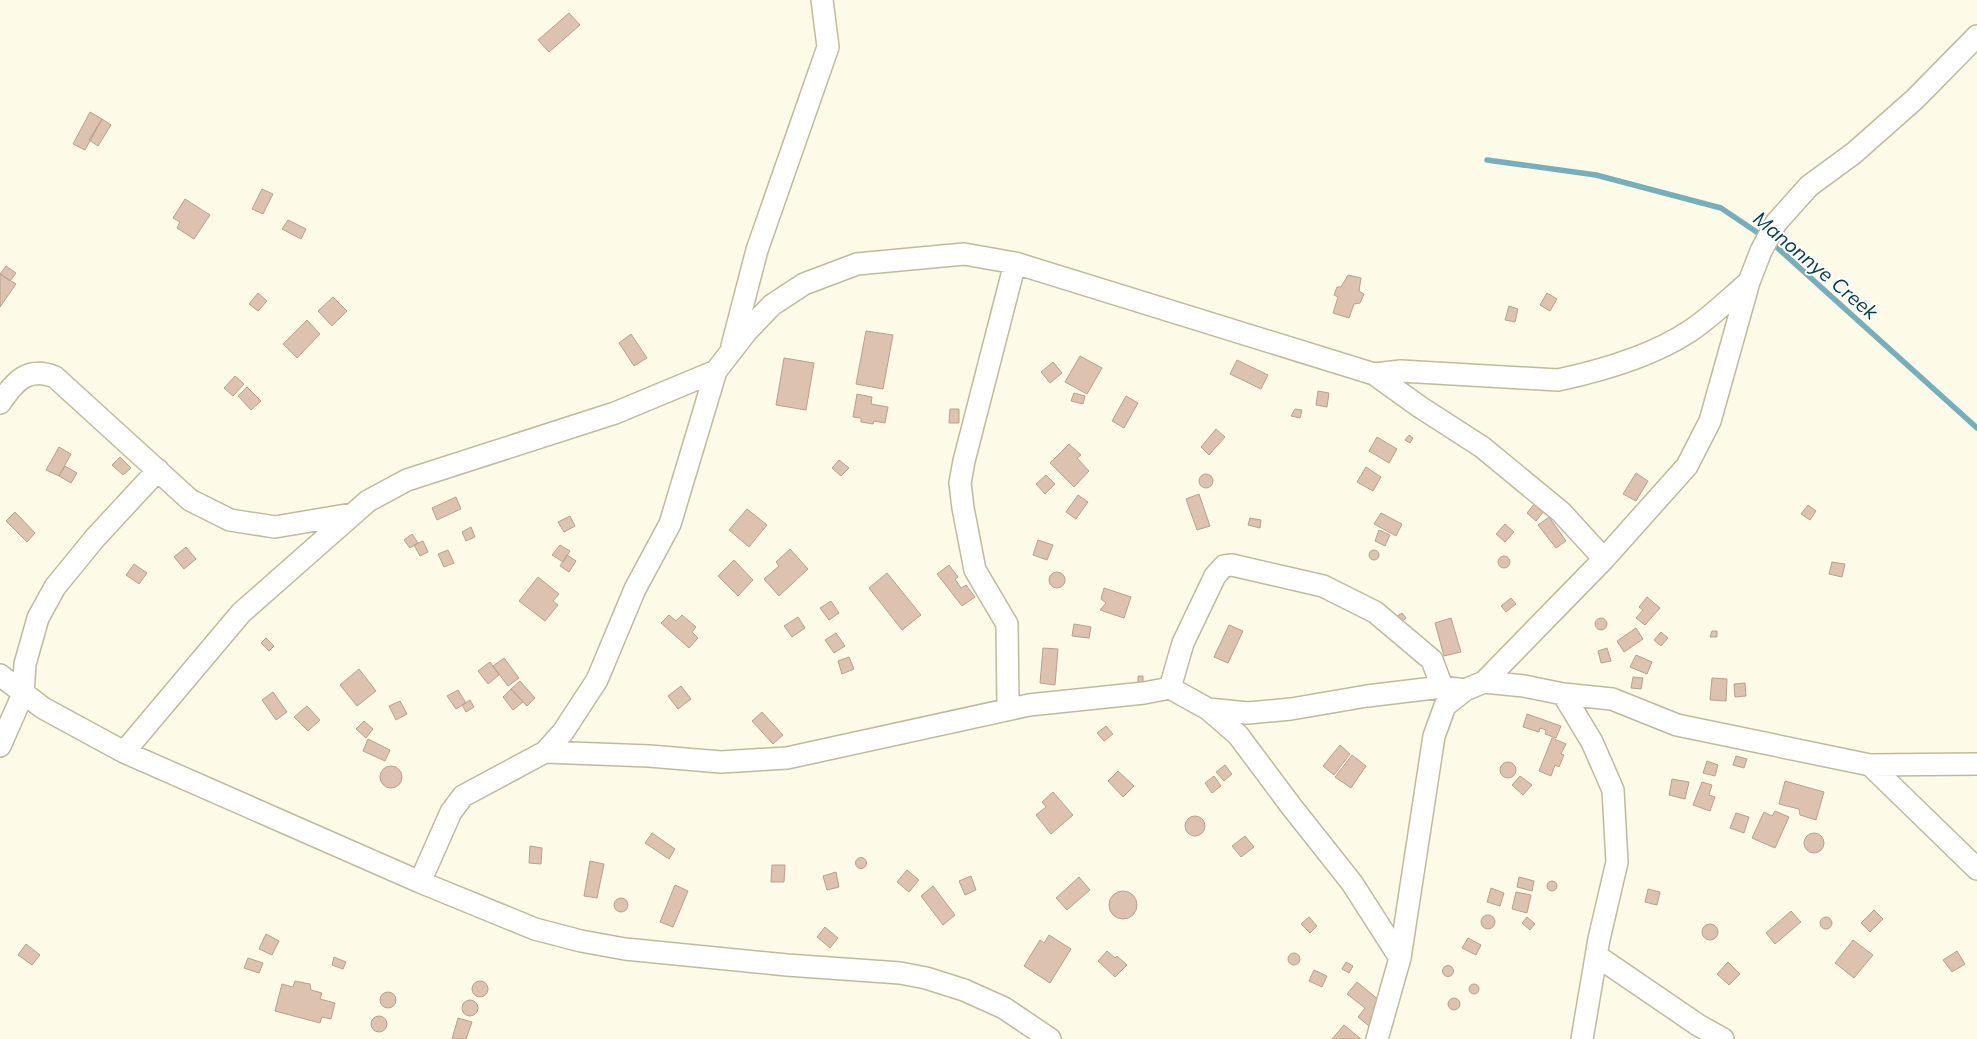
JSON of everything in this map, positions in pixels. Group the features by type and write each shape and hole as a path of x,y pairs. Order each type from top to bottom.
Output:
{"street":[{"path":"730,353 757,250 828,47 822,0"},
{"path":"1377,1039 1400,958 1434,736 1445,706 1474,686 1604,559 1687,466 1710,421 1750,282 1761,251 1776,223 1809,186 1854,153 1915,99 1977,36"},
{"path":"420,882 451,812 463,796 545,752 563,732 598,680 636,589 670,524 716,371 747,331 772,305 804,284 857,264 964,254 1015,262 1374,374 1420,407 1482,446 1561,512 1604,559"},
{"path":"1008,709 1007,624 975,570 960,483 1015,262"},
{"path":"1374,374 1401,371 1558,380 1578,376 1652,352 1690,331 1750,282"},
{"path":"124,752 241,613 368,500 408,480 615,413 716,371"},
{"path":"0,403 20,379 32,373 44,372 55,377 190,500 230,520 275,527 353,513"},
{"path":"0,746 23,694 25,664 38,618 55,587 95,538 158,470"},
{"path":"1170,688 1183,643 1215,576 1224,566 1232,565 1323,586 1375,612 1432,660 1442,687"},
{"path":"0,675 43,708 124,752 420,882 535,929 581,941 625,949 787,965 900,973 926,978 964,990 1004,1008 1050,1039"},
{"path":"1208,709 1248,713 1442,687 1524,686 1563,694 1612,699 1677,724 1870,765 1977,764"},
{"path":"545,752 649,756 721,762 787,758 1029,705 1144,693 1170,688 1208,709 1238,735 1352,883 1400,958"},
{"path":"1563,694 1592,742 1613,790 1617,862 1582,1039"},
{"path":"1870,765 1977,869"},
{"path":"1597,956 1698,1025 1723,1039"}],"building":[{"path":"569,13 580,25 549,52 538,40"},
{"path":"90,112 102,119 85,150 73,144"},
{"path":"102,119 111,125 98,146 89,140"},
{"path":"262,189 273,194 263,214 252,209"},
{"path":"185,199 210,215 194,239 177,228 180,222 173,218"},
{"path":"288,220 306,229 301,239 282,229"},
{"path":"6,266 16,273 10,281 0,274"},
{"path":"0,274 16,284 0,307"},
{"path":"1348,275 1361,278 1359,291 1364,294 1360,303 1354,304 1349,318 1333,313 1338,297 1334,295 1337,287 1341,287"},
{"path":"258,293 267,301 258,311 249,304"},
{"path":"1547,293 1557,299 1550,311 1540,305"},
{"path":"333,297 347,311 332,326 318,311"},
{"path":"1509,306 1518,309 1515,322 1505,320"},
{"path":"307,320 320,334 297,358 283,344"},
{"path":"866,331 893,335 883,389 856,384"},
{"path":"631,334 647,358 634,366 619,343"},
{"path":"1080,356 1102,368 1087,394 1065,382"},
{"path":"784,358 814,363 806,410 776,405"},
{"path":"1237,360 1268,375 1261,389 1230,374"},
{"path":"1053,362 1062,373 1050,383 1041,372"},
{"path":"235,376 244,384 233,396 224,388"},
{"path":"247,387 261,401 251,410 238,396"},
{"path":"1318,391 1329,393 1327,407 1316,405"},
{"path":"1074,393 1085,396 1083,404 1071,401"},
{"path":"857,394 872,397 871,404 888,407 885,423 874,421 873,424 861,422 861,418 853,417"},
{"path":"1126,396 1138,403 1124,428 1112,421"},
{"path":"950,409 959,409 959,423 949,423"},
{"path":"1295,409 1302,410 1300,418 1291,416"},
{"path":"1216,429 1225,437 1209,455 1201,447"},
{"path":"1409,435 1413,438 1410,443 1405,440"},
{"path":"1377,437 1397,449 1389,463 1369,451"},
{"path":"1069,444 1081,455 1077,458 1089,471 1074,487 1050,463"},
{"path":"59,447 71,454 59,476 46,470"},
{"path":"120,457 131,468 123,475 112,465"},
{"path":"839,460 849,468 841,476 832,468"},
{"path":"65,466 77,473 71,483 59,476"},
{"path":"1366,467 1381,477 1373,491 1357,482"},
{"path":"1636,473 1648,481 1636,501 1623,494"},
{"path":"1203,474 1209,474 1213,481 1209,488 1203,488 1199,484 1199,478"},
{"path":"1046,475 1055,484 1045,494 1036,484"},
{"path":"1199,494 1210,526 1197,530 1186,499"},
{"path":"1078,495 1088,502 1076,519 1066,512"},
{"path":"456,497 461,509 437,520 432,508"},
{"path":"1535,503 1545,510 1536,521 1527,513"},
{"path":"1808,505 1816,511 1810,520 1801,514"},
{"path":"747,509 767,525 749,547 729,530"},
{"path":"15,512 35,533 27,542 6,521"},
{"path":"1381,513 1402,524 1396,536 1374,524"},
{"path":"570,516 575,526 564,532 558,522"},
{"path":"1549,517 1566,541 1556,548 1538,525"},
{"path":"1250,518 1261,520 1260,528 1248,525"},
{"path":"1505,524 1514,532 1505,542 1496,534"},
{"path":"471,527 475,537 466,541 462,532"},
{"path":"1379,530 1390,535 1385,546 1375,541"},
{"path":"412,534 418,543 410,548 404,540"},
{"path":"1038,540 1053,545 1047,560 1033,555"},
{"path":"423,541 428,552 420,556 414,545"},
{"path":"560,545 570,551 563,562 552,555"},
{"path":"186,547 196,559 184,569 174,557"},
{"path":"790,549 808,569 779,596 764,579 779,566 776,562"},
{"path":"448,550 454,563 444,567 438,554"},
{"path":"1372,550 1376,550 1379,555 1378,559 1372,560 1369,557 1369,553"},
{"path":"567,555 576,561 569,572 560,566"},
{"path":"1502,556 1506,556 1510,562 1506,568 1502,568 1498,564 1498,560"},
{"path":"734,560 753,580 738,596 718,576"},
{"path":"1832,562 1845,564 1842,577 1829,574"},
{"path":"134,564 147,573 139,584 126,575"},
{"path":"949,565 958,577 955,579 961,588 966,585 975,597 962,606 937,574"},
{"path":"1057,572 1063,574 1065,580 1063,586 1057,588 1051,586 1049,580 1051,574"},
{"path":"887,573 921,615 902,630 869,588"},
{"path":"538,577 559,594 553,601 558,605 545,621 519,601"},
{"path":"1104,588 1131,597 1124,618 1100,610 1106,603 1101,599"},
{"path":"1647,597 1660,608 1645,625 1636,618 1643,610 1639,607"},
{"path":"1511,598 1516,604 1506,612 1501,606"},
{"path":"831,601 839,613 829,620 820,608"},
{"path":"1402,613 1406,618 1400,623 1396,617"},
{"path":"669,615 676,621 682,615 696,627 692,632 698,638 689,648 661,623"},
{"path":"798,617 805,628 792,637 784,626"},
{"path":"1451,618 1461,652 1444,656 1435,623"},
{"path":"1599,618 1603,618 1607,624 1603,630 1599,630 1595,626 1595,622"},
{"path":"1074,624 1091,627 1089,638 1072,636"},
{"path":"1229,625 1243,631 1228,663 1214,657"},
{"path":"1636,628 1643,639 1624,652 1617,641"},
{"path":"1712,631 1717,631 1717,637 1710,637"},
{"path":"1661,632 1668,638 1661,646 1654,640"},
{"path":"836,633 845,646 834,653 825,640"},
{"path":"266,638 274,646 269,651 261,643"},
{"path":"1043,648 1058,649 1055,685 1040,683"},
{"path":"1607,648 1611,661 1601,663 1598,651"},
{"path":"1636,655 1652,662 1647,674 1630,667"},
{"path":"849,657 854,669 842,674 838,661"},
{"path":"504,658 519,678 508,686 493,666"},
{"path":"490,662 499,675 488,684 478,671"},
{"path":"359,669 376,691 357,706 340,685"},
{"path":"1138,676 1143,676 1143,683 1138,683"},
{"path":"1633,677 1643,678 1641,689 1631,688"},
{"path":"1712,678 1727,679 1726,701 1710,700"},
{"path":"520,681 535,698 527,706 511,689"},
{"path":"1745,683 1746,696 1735,697 1734,684"},
{"path":"681,686 691,699 678,709 668,696"},
{"path":"511,689 523,702 513,710 503,697"},
{"path":"458,690 466,703 456,709 447,696"},
{"path":"273,692 287,712 276,720 262,700"},
{"path":"470,700 474,707 466,712 462,705"},
{"path":"400,701 407,714 396,720 389,706"},
{"path":"307,706 320,720 308,731 294,717"},
{"path":"762,712 783,735 773,744 752,721"},
{"path":"1527,714 1561,726 1556,738 1545,734 1546,730 1540,728 1539,732 1523,727"},
{"path":"364,721 373,729 366,738 356,729"},
{"path":"1106,726 1113,734 1104,741 1097,733"},
{"path":"1552,738 1566,744 1561,754 1564,755 1559,767 1555,765 1551,776 1539,771"},
{"path":"368,739 390,750 385,761 363,751"},
{"path":"1340,745 1350,754 1334,775 1323,766"},
{"path":"1352,755 1366,766 1351,788 1335,777"},
{"path":"1736,756 1747,759 1744,768 1733,765"},
{"path":"1707,761 1718,765 1715,776 1703,773"},
{"path":"1505,762 1511,762 1516,767 1514,776 1505,778 1500,773 1500,767"},
{"path":"1225,765 1232,774 1224,781 1216,772"},
{"path":"391,766 399,769 402,777 399,785 391,788 383,785 380,777 383,769"},
{"path":"1118,771 1134,786 1123,797 1108,781"},
{"path":"1214,776 1221,786 1212,793 1205,783"},
{"path":"1520,776 1532,785 1523,795 1512,785"},
{"path":"1672,779 1689,782 1685,799 1669,795"},
{"path":"1785,781 1824,792 1816,820 1800,815 1799,809 1779,804"},
{"path":"1702,782 1712,785 1709,795 1715,797 1710,811 1693,805"},
{"path":"1053,792 1073,815 1051,834 1036,815 1046,807 1042,802"},
{"path":"1775,811 1789,817 1775,848 1752,838 1764,812 1772,816"},
{"path":"1736,813 1749,817 1744,833 1730,828"},
{"path":"1195,816 1202,819 1205,826 1202,833 1195,836 1188,833 1185,826 1188,819"},
{"path":"652,833 675,849 669,859 645,843"},
{"path":"1814,833 1821,836 1824,843 1821,850 1814,853 1807,850 1804,843 1807,836"},
{"path":"1245,836 1254,847 1241,857 1232,846"},
{"path":"530,846 542,848 541,864 529,863"},
{"path":"861,857 867,863 861,869 855,863"},
{"path":"590,861 604,864 597,898 584,896"},
{"path":"772,865 785,865 784,882 771,882"},
{"path":"907,870 919,880 909,892 897,882"},
{"path":"836,872 839,887 827,890 823,876"},
{"path":"971,876 976,890 965,895 959,881"},
{"path":"1079,877 1090,890 1067,910 1056,898"},
{"path":"1519,877 1534,881 1532,891 1517,887"},
{"path":"1552,881 1557,886 1552,891 1547,886"},
{"path":"675,885 688,891 673,927 660,922"},
{"path":"933,886 955,915 943,925 921,896"},
{"path":"1491,888 1504,893 1500,906 1487,902"},
{"path":"1648,889 1660,892 1657,905 1645,902"},
{"path":"1123,891 1133,895 1137,905 1133,915 1123,919 1113,915 1109,905 1113,895"},
{"path":"1516,892 1531,895 1527,913 1512,909"},
{"path":"618,898 624,898 628,905 624,912 618,912 614,908 614,902"},
{"path":"1874,910 1883,919 1870,932 1861,923"},
{"path":"1791,911 1801,922 1775,944 1766,933"},
{"path":"1488,915 1493,917 1495,922 1493,927 1488,929 1483,927 1481,922 1483,917"},
{"path":"1309,917 1317,926 1310,933 1301,924"},
{"path":"1527,917 1535,924 1530,930 1522,923"},
{"path":"1824,917 1828,917 1832,923 1828,929 1824,929 1820,925 1820,921"},
{"path":"1710,924 1718,932 1710,940 1702,932"},
{"path":"825,927 838,938 830,948 817,937"},
{"path":"266,934 279,941 272,955 259,949"},
{"path":"1049,935 1071,949 1050,983 1024,966 1040,940 1044,943"},
{"path":"1468,938 1481,945 1476,955 1462,948"},
{"path":"1853,940 1873,955 1854,978 1835,963"},
{"path":"26,944 40,955 32,965 18,955"},
{"path":"1107,951 1115,958 1117,956 1127,965 1115,977 1098,961"},
{"path":"1957,951 1965,964 1952,972 1943,960"},
{"path":"1296,953 1299,954 1299,964 1292,965 1289,964 1288,957 1289,954"},
{"path":"334,957 346,962 343,969 332,965"},
{"path":"248,958 263,963 259,973 244,968"},
{"path":"1346,962 1353,966 1349,973 1342,969"},
{"path":"1728,962 1740,974 1729,985 1717,974"},
{"path":"1446,966 1450,966 1453,971 1452,975 1446,976 1443,973 1443,969"},
{"path":"1314,970 1327,976 1322,987 1309,981"},
{"path":"295,981 310,984 311,990 322,993 320,999 335,1003 331,1019 322,1017 320,1023 275,1011 282,984 293,987"},
{"path":"480,981 488,989 480,997 472,989"},
{"path":"1357,982 1385,1005 1369,1026 1358,1017 1365,1008 1347,994"},
{"path":"1472,984 1476,984 1479,989 1478,993 1472,994 1469,991 1469,987"},
{"path":"388,992 396,1000 388,1008 380,1000"},
{"path":"1452,998 1456,998 1460,1004 1456,1010 1452,1010 1448,1006 1448,1002"},
{"path":"470,1000 478,1008 470,1016 462,1008"},
{"path":"379,1016 385,1018 387,1024 385,1030 379,1032 373,1030 371,1024 373,1018"},
{"path":"458,1018 472,1022 466,1039 452,1039"},
{"path":"1344,1025 1361,1039 1332,1039"}],"waterway":[{"name":"Manonnye Creek","path":"1487,160 1596,175 1721,208 1764,237"},
{"name":"Manonnye Creek","path":"1771,242 1977,428"}]}
